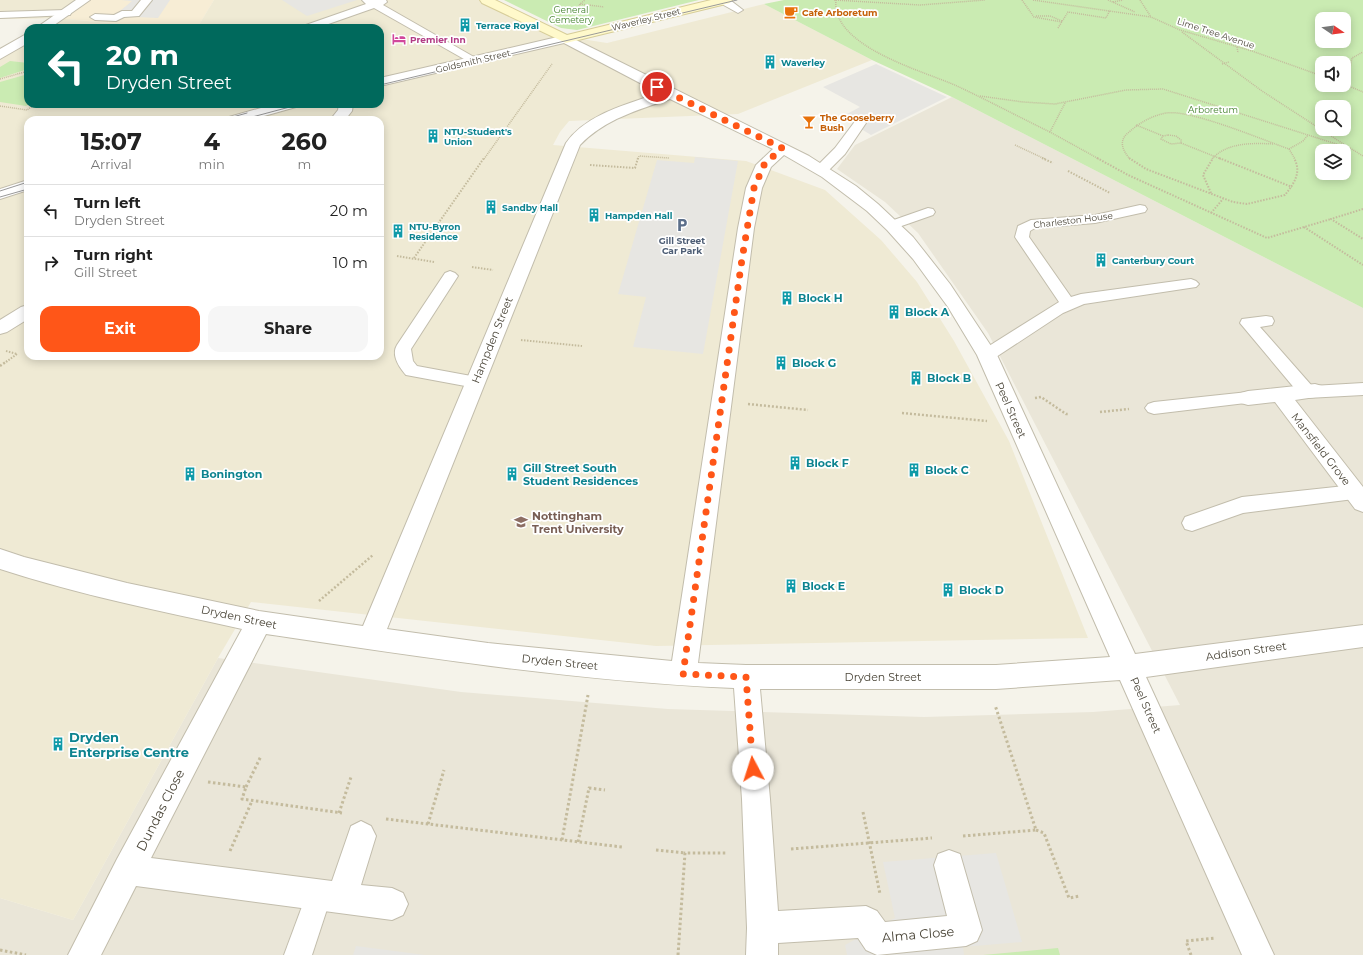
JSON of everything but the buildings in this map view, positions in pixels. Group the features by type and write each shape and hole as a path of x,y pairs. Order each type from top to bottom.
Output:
{"street":[{"path":"50,24 68,15 84,0"},
{"path":"486,0 569,40"},
{"name":"Waverley Street","path":"569,40 725,0"},
{"path":"0,55 24,40"},
{"name":"Goldsmith Street","path":"384,81 569,40"},
{"name":"Peel Street","path":"569,40 670,94 782,148 821,170 854,193 893,226 932,272 956,306 987,355 1258,955"},
{"name":"Hampden Street","path":"370,639 476,382 518,274 573,143 581,133 597,123 622,111 670,94"},
{"path":"248,116 277,108"},
{"path":"683,674 721,401 754,188 764,165 782,148"},
{"path":"0,194 24,186"},
{"path":"0,328 24,313"},
{"path":"1248,398 1311,392"},
{"name":"Mansfield Grove","path":"1280,395 1358,491"},
{"name":"Dryden Street","path":"0,559 90,584 259,622 488,655 593,666 683,674 746,677 986,676 1053,674 1129,667"},
{"name":"Dundas Close","path":"84,955 259,622"},
{"name":"Addison Street","path":"1129,667 1363,636"},
{"name":"Alma Close","path":"746,677 759,851 762,942 866,922 877,939 966,930 953,850"},
{"path":"331,896 363,823"},
{"path":"128,870 392,904"}],"lane":[{"path":"95,17 116,18 122,14 135,14 147,0"},
{"path":"317,24 371,2 387,0"},
{"path":"725,0 738,10"},
{"path":"371,2 475,61"},
{"path":"0,15 68,15"},
{"path":"821,170 840,151 860,123"},
{"name":"Charleston House","path":"1068,304 1022,237 1023,229 1032,224 1095,219 1135,210"},
{"path":"893,226 928,212"},
{"path":"450,276 403,349 403,357 405,363 412,371 476,382"},
{"path":"987,355 1057,309 1081,299 1191,284"},
{"path":"1266,321 1248,323 1311,392 1363,388"},
{"path":"1154,408 1248,398"},
{"path":"1192,523 1242,505 1358,491"},
{"path":"298,955 331,896"}],"path":[{"path":"985,0 920,5 835,0 835,7 840,22 856,38 898,61 980,96 1050,132 1128,175 1267,238 1363,209"},
{"path":"1022,0 1034,16 1062,22"},
{"name":"Lime Tree Avenue","path":"1033,0 1151,17 1180,30 1237,47 1315,74"},
{"path":"1108,0 1138,14"},
{"path":"1112,2 1123,0"},
{"path":"1140,0 1151,17"},
{"path":"1058,28 1068,12 1106,18 1110,10"},
{"path":"1034,16 1049,15 1057,17 1062,22"},
{"path":"1180,30 1222,64 1343,144"},
{"path":"414,258 544,73 569,40"},
{"path":"1237,47 1236,50 1238,53"},
{"path":"1351,63 1352,58 1363,52"},
{"path":"1222,64 1229,62"},
{"path":"0,80 24,72"},
{"path":"1351,87 1363,92"},
{"path":"980,96 1044,104 1065,103 1119,90 1137,88 1163,89 1336,144"},
{"path":"1050,132 1065,103"},
{"path":"0,106 27,110 30,108"},
{"path":"1166,113 1178,113 1204,119 1278,145 1289,149 1298,165 1297,178 1285,195 1258,203 1247,204 1223,199 1146,169 1130,159 1124,152 1122,145 1124,136 1142,121 1166,113"},
{"path":"1136,125 1163,136 1176,136 1181,140 1181,143"},
{"path":"1289,149 1303,141 1308,135"},
{"path":"1163,136 1161,139 1166,143 1174,145 1181,143 1292,187"},
{"path":"1015,145 1053,163"},
{"path":"1211,194 1203,175 1205,167 1213,156 1229,147 1278,145"},
{"path":"1351,149 1363,156"},
{"path":"564,163 635,168 639,156 669,158"},
{"path":"1068,171 1090,181 1135,210"},
{"path":"1211,213 1223,199"},
{"path":"1331,219 1363,239"},
{"path":"1304,227 1363,265"},
{"path":"397,256 437,262"},
{"path":"468,267 518,274"},
{"path":"543,342 582,346"},
{"path":"0,366 17,354"},
{"path":"1041,397 1066,414 1069,414"},
{"path":"721,401 808,410"},
{"path":"902,413 1018,424"},
{"path":"289,627 374,554"},
{"path":"562,840 593,666"},
{"path":"986,676 1036,830"},
{"path":"261,756 242,799 339,813 363,823 428,824 622,847"},
{"path":"428,824 444,770"},
{"path":"339,813 351,777"},
{"path":"176,778 246,787"},
{"path":"578,842 588,788 605,790"},
{"path":"217,881 252,801"},
{"path":"863,812 889,938"},
{"path":"953,850 1036,830 1044,833 1049,843 1069,898 1080,896"},
{"path":"759,851 935,838"},
{"path":"656,850 685,853 731,852"},
{"path":"678,955 685,853"},
{"path":"1186,941 1191,955"},
{"path":"0,950 26,955"}],"shaded area":[{"path":"0,0 214,0 199,24 122,24 55,18 0,19"},
{"path":"0,0 81,0 55,18 120,24 45,24 54,18 0,19"},
{"path":"121,0 170,0 158,18 114,16 132,1"},
{"name":"Nottingham Trent University","path":"214,0 488,0 562,36 607,43 764,4 872,60 738,114 569,121 560,132 553,145 746,161 825,190 881,240 917,282 954,341 1009,441 1088,638 656,646 251,602 218,658 73,920 0,898 0,54 24,38 24,108 384,108 384,24 199,24"},
{"path":"282,0 357,0 307,16"},
{"path":"876,64 947,97 871,135 853,124 855,118 847,114 860,107 823,87"},
{"path":"952,97 1363,308 1363,955 0,955 0,898 73,920 218,658 461,692 668,709 924,717 1093,712 1180,705 988,333 918,233 885,202 837,169 855,145"},
{"name":"Gill Street Car Park","path":"695,157 738,161 703,354 633,347 646,297 618,294 657,160 694,163"},
{"path":"996,853 1022,942 963,947 964,955 847,955 845,945 895,918 883,862"},
{"path":"356,946 425,955 353,955"}],"green space":[{"name":"General Cemetery","path":"504,0 699,0 577,30 561,28"},
{"name":"Arboretum","path":"784,0 1363,0 1363,308 952,97 872,60 764,4"},
{"path":"10,61 24,63 24,70 0,78 0,67"},
{"path":"24,75 24,106 0,102 0,82"},
{"path":"1058,948 1060,955 983,955"}],"tram line":[{"path":"384,84 737,0"},
{"path":"256,116 286,108"},
{"path":"236,116 247,113"},
{"path":"0,191 24,183"},
{"path":"0,197 24,190"}],"place":[{"name":"Cafe Arboretum","path":"791,12"},
{"name":"Terrace Royal","path":"465,25"},
{"name":"Premier Inn","path":"399,39"},
{"name":"Waverley","path":"770,62"},
{"name":"The Gooseberry Bush","path":"809,122"},
{"name":"NTU-Student's Union","path":"433,136"},
{"name":"Sandby Hall","path":"491,207"},
{"name":"Hampden Hall","path":"594,215"},
{"name":"Gill Street Car Park","path":"682,225"},
{"name":"NTU-Byron Residence","path":"398,231"},
{"name":"Canterbury Court","path":"1101,260"},
{"name":"Block H","path":"787,298"},
{"name":"Block A","path":"894,312"},
{"name":"Block G","path":"781,363"},
{"name":"Block B","path":"916,378"},
{"name":"Block F","path":"795,463"},
{"name":"Block C","path":"914,470"},
{"name":"Bonington","path":"190,474"},
{"name":"Gill Street South Student Residences","path":"512,474"},
{"name":"Nottingham Trent University","path":"521,522"},
{"name":"Block E","path":"791,586"},
{"name":"Block D","path":"948,590"},
{"name":"Dryden Enterprise Centre","path":"58,744"}],"route":[{"path":"657,87 782,148 764,165 754,188 746,228 683,674 746,677 753,769"}]}
